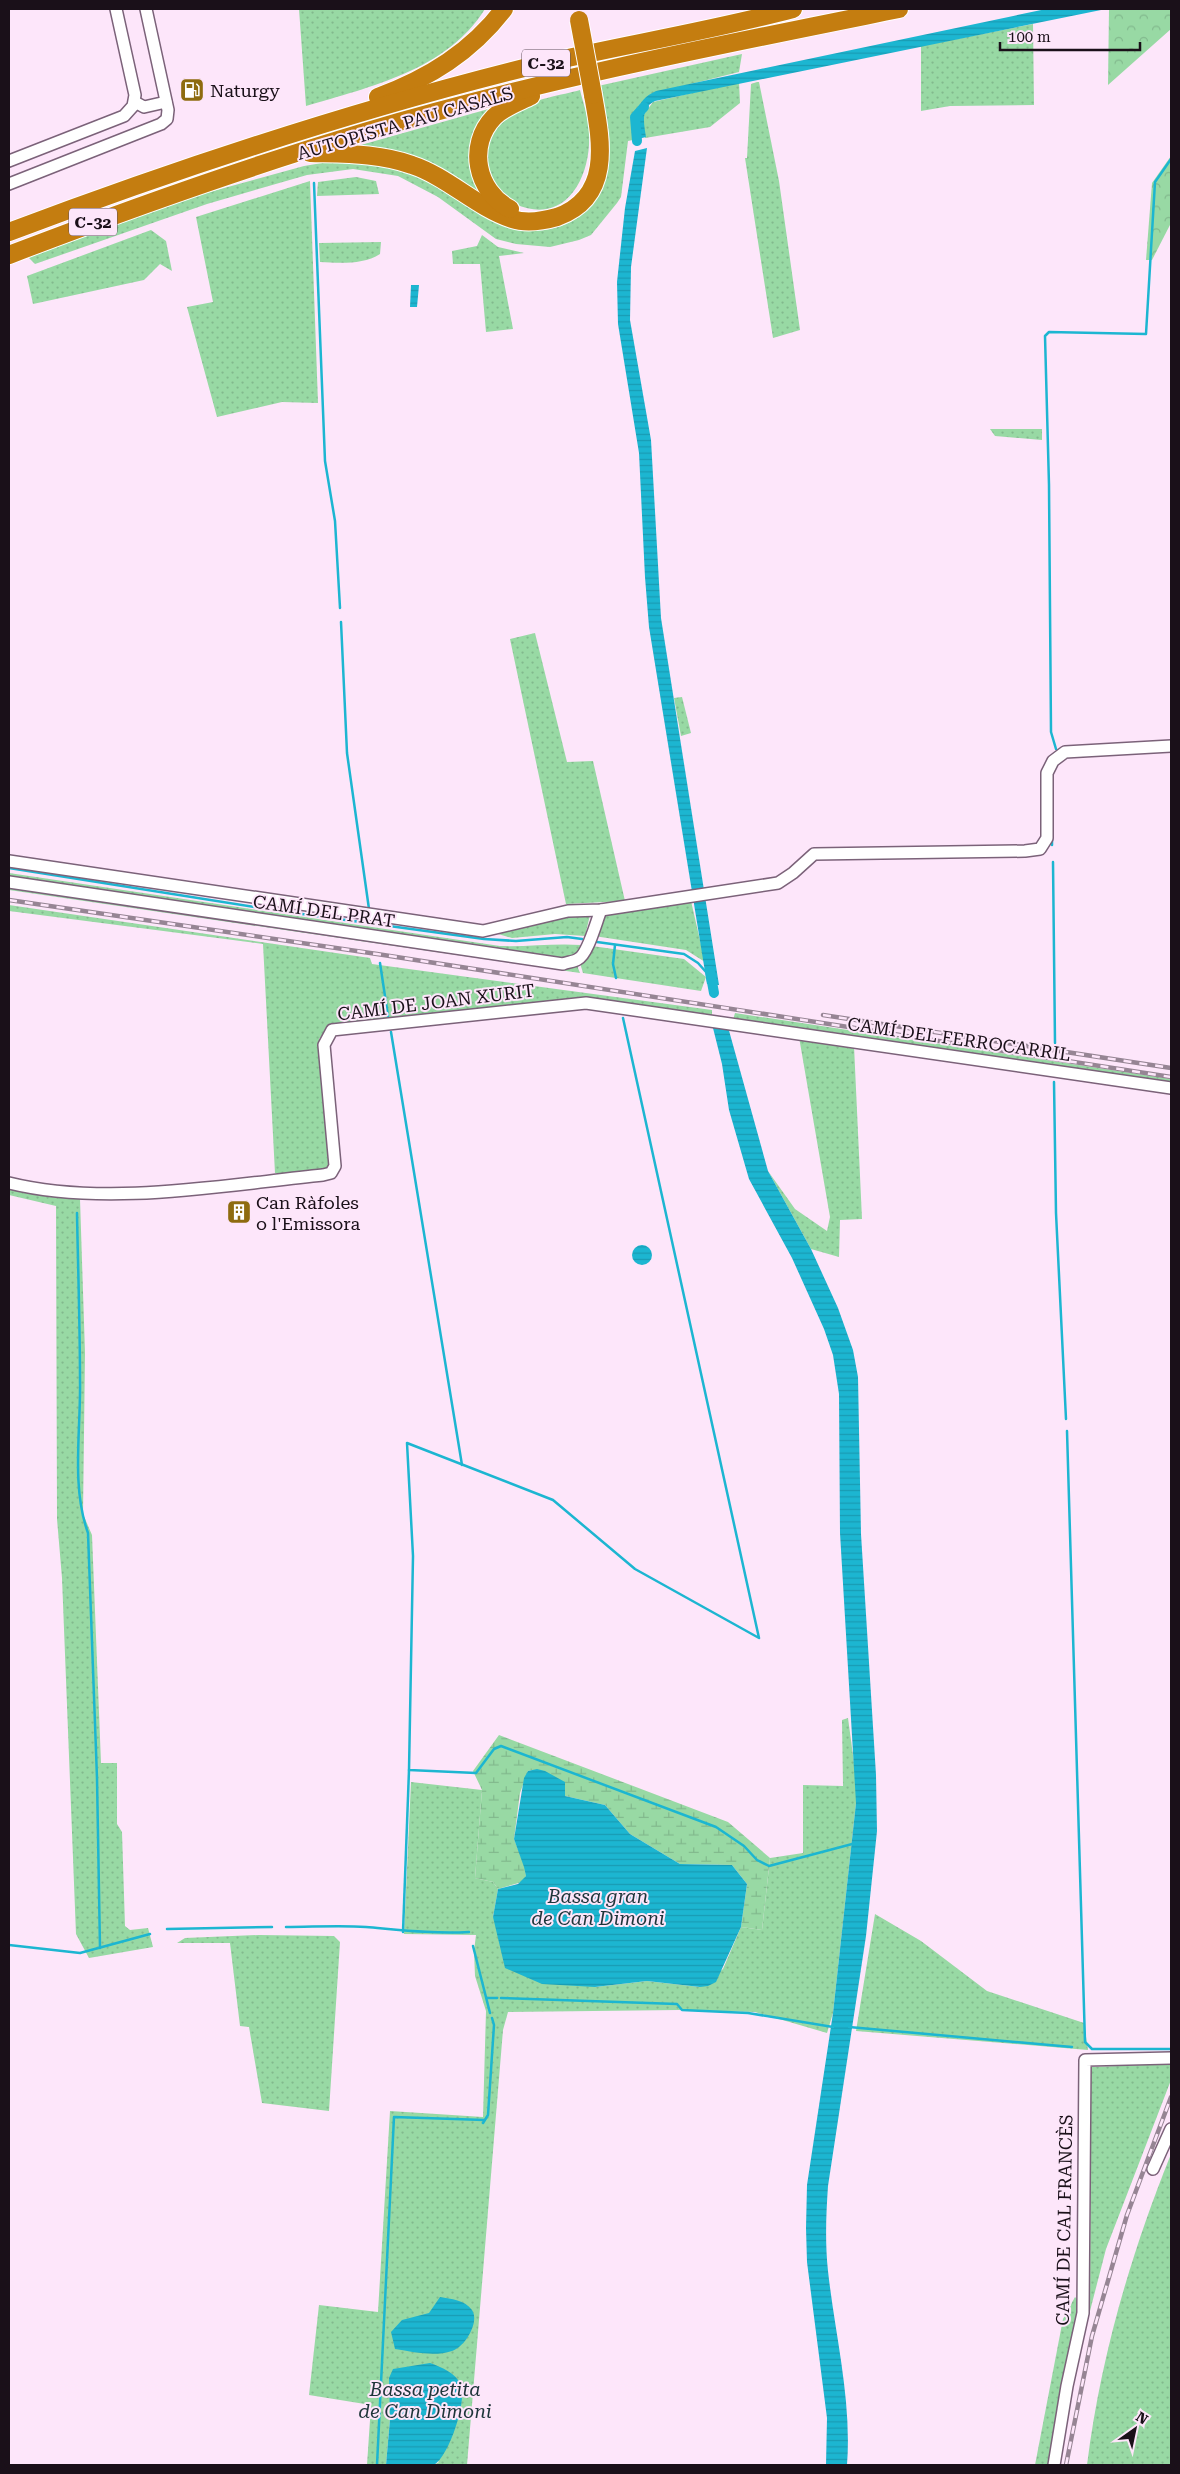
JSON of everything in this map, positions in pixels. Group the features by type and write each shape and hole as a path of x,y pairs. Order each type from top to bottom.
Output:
{"highway":[{"path":"302,130 329,116 399,89 442,67 468,49 504,9"},
{"name":"AUTOPISTA PAU CASALS","path":"9,232 126,189 302,130 527,67 792,9"},
{"name":"AUTOPISTA PAU CASALS","path":"9,255 119,212 366,131 569,79 899,9"},
{"path":"297,153 364,155 395,160 435,175 512,219 529,222 548,219 571,210 582,201 597,177 601,147 578,14"},
{"path":"548,219 516,213 494,198 486,188 479,168 479,146 488,125 495,116 517,102 569,79"}],"street":[{"path":"9,160 124,116 132,109 134,102 116,9"},
{"path":"9,184 161,124 168,116 146,9"},
{"path":"134,102 144,107 166,102"},
{"path":"9,861 483,931 568,911 600,910 778,882 793,873 814,854 1025,851 1040,848 1047,838 1047,773 1053,762 1065,752 1171,746"},
{"name":"CAMÍ DEL PRAT","path":"9,882 563,964 578,959 587,950 600,910"},
{"name":"CAMÍ DE JOAN XURIT","path":"9,1183 55,1190 127,1194 331,1173 335,1166 324,1045 332,1030 586,1003 742,1026"},
{"name":"CAMÍ DEL FERROCARRIL","path":"742,1026 1171,1088"},
{"name":"CAMÍ DE CAL FRANCÈS","path":"1054,2465 1067,2386 1083,2313 1085,2060 1171,2058"},
{"path":"1153,2169 1171,2129"}],"green space":[{"path":"299,9 485,9 469,30 450,47 429,61 381,83 306,106"},
{"path":"1109,9 1171,9 1171,29 1108,85"},
{"path":"1033,24 1034,105 950,106 921,111 921,46"},
{"path":"742,54 739,72 655,93 640,104 642,138 628,141 621,197 591,235 579,240 550,247 516,244 496,239 438,197 398,176 353,169 307,175 207,204 35,264 27,256 188,198 304,166 340,160 370,161 423,175 507,227 531,231 551,229 570,222 585,211 596,197 604,179 609,158 609,135 598,86"},
{"path":"739,82 740,103 710,127 645,138 642,117 653,102"},
{"path":"759,82 779,181 800,330 773,338 745,158 747,158 751,84"},
{"path":"580,90 589,126 589,148 581,179 573,193 562,203 549,208 533,209 515,204 504,196 490,174 486,152 493,133 508,116 524,106"},
{"path":"492,108 479,125 485,197 350,148"},
{"path":"1171,156 1171,223 1152,260 1146,260 1152,183"},
{"path":"356,177 376,181 379,194 317,196 318,182"},
{"path":"310,181 318,403 282,402 217,417 187,307 213,302 196,217"},
{"path":"151,230 166,241 172,271 160,264 144,280 33,304 27,276"},
{"path":"482,235 498,247 524,253 499,256 513,329 486,332 480,264 453,264 452,251 477,246"},
{"path":"381,242 380,254 373,258 359,262 320,262 319,243"},
{"path":"990,429 1042,429 1042,440 995,436"},
{"path":"535,633 567,762 593,761 625,901 566,904 510,639"},
{"path":"682,697 691,733 681,736 674,698"},
{"path":"9,873 500,946 581,945 578,968 580,973 9,890"},
{"path":"691,901 705,962 686,950 594,936 606,913"},
{"path":"9,905 370,958 372,964 712,1010 712,1016 584,1000 329,1026 319,1039 323,1055 332,1163 321,1173 275,1173 263,944 9,911"},
{"path":"567,915 590,915 585,936 555,934 512,938 498,934"},
{"path":"592,946 684,959 706,977 701,991 583,973 580,963"},
{"path":"735,1013 1171,1079 1171,1085 733,1020"},
{"path":"799,1037 854,1046 862,1219 840,1220 839,1257 811,1249 768,1171 795,1209 827,1231 830,1217"},
{"path":"9,1187 80,1199 85,1353 83,1514 92,1535 101,1763 117,1763 117,1824 122,1832 125,1926 130,1930 148,1928 153,1947 89,1958 76,1934 62,1578 57,1519 56,1206 9,1195"},
{"path":"848,1718 857,1785 856,1803 833,2013 827,2033 755,2012 679,2010 508,2012 503,2030 467,2465 434,2465 439,2462 390,2419 386,2465 367,2465 371,2405 309,2395 319,2305 378,2312 390,2111 483,2117 486,2011 475,1976 474,1951 476,1935 404,1934 411,1782 482,1790 475,1878 493,1882 498,1889 493,1917 595,1987 647,1981 700,1987 723,1969 741,1927 762,1930 770,1858 803,1853 803,1785 843,1786 842,1720"},
{"path":"499,1735 728,1822 770,1858 762,1930 741,1927 747,1884 732,1865 680,1864 630,1834 605,1805 565,1796 565,1791 557,1782 549,1775 540,1771 528,1771 520,1793 514,1839 525,1867 526,1876 522,1882 498,1889 493,1882 475,1878 482,1790 473,1771"},
{"path":"875,1914 921,1941 987,1991 1084,2023 1088,2050 856,2031"},
{"path":"259,1935 334,1936 340,1942 329,2111 262,2103 249,2027 240,2026 230,1943 177,1943 185,1938"},
{"path":"1171,2064 1171,2080 1106,2249 1090,2311 1091,2067"},
{"path":"1171,2154 1171,2465 1087,2465 1100,2386 1119,2307 1143,2229"},
{"path":"1075,2297 1079,2301 1057,2465 1035,2465 1063,2319"}],"water":[{"path":"1046,9 1106,9 655,101 650,104 645,112 646,137 634,140 637,111 643,100 656,91"},
{"path":"647,148 631,267 630,320 651,440 661,618 719,985 707,984 649,627 639,453 618,324 617,282 625,208 635,151"},
{"path":"411,285 419,285 417,307 410,307"},
{"path":"712,1024 728,1027 768,1171 811,1249 838,1308 853,1350 858,1377 861,1534 876,1775 877,1831 866,1936 828,2186 826,2239 828,2271 845,2392 848,2441 847,2465 826,2465 827,2418 807,2262 806,2228 807,2185 833,2013 856,1803 840,1533 839,1394 833,1355 824,1329 792,1258 749,1179 729,1110 722,1064"},
{"path":"642,1245 649,1248 652,1255 649,1262 642,1265 635,1262 632,1255 635,1248"},
{"name":"Bassa gran de Can Dimoni","path":"537,1769 545,1771 565,1782 565,1796 605,1805 630,1834 680,1864 732,1865 747,1884 741,1927 716,1982 700,1987 647,1981 595,1987 542,1984 505,1968 493,1917 498,1889 518,1884 526,1876 514,1839 524,1778 528,1771"},
{"name":"Bassa petita de Can Dimoni","path":"440,2297 462,2302 472,2310 474,2315 473,2327 462,2345 452,2351 438,2354 395,2349 391,2332 402,2320 429,2313"},
{"name":"Bassa petita de Can Dimoni","path":"430,2363 452,2374 461,2385 462,2393 459,2415 451,2440 440,2460 434,2465 386,2465 390,2419 389,2378 393,2369"}],"waterway":[{"path":"637,141 635,117 644,107"},
{"path":"1056,749 1051,732 1049,485 1045,336 1049,332 1146,334 1155,182 1171,159"},
{"path":"314,183 325,461 335,521 340,608"},
{"path":"341,622 347,753 369,909"},
{"path":"1052,837 1052,845"},
{"path":"1053,862 1055,1043"},
{"path":"9,868 273,910 484,939 516,941 567,937 582,939"},
{"path":"597,942 684,954 698,963 706,972"},
{"path":"615,945 613,964 616,978"},
{"path":"380,963 388,1016"},
{"path":"710,971 714,993"},
{"path":"623,1018 759,1638 635,1569 553,1500 407,1443 413,1556 409,1770 476,1773 494,1749 501,1746 716,1827 744,1846 757,1860 769,1866 856,1843"},
{"path":"391,1032 462,1465"},
{"path":"1054,1082 1056,1213 1066,1419"},
{"path":"77,1213 80,1360 78,1477 83,1515 88,1533 97,1778 100,1948"},
{"path":"1067,1431 1085,2042 1092,2049 1171,2049"},
{"path":"403,1932 409,1770"},
{"path":"286,1927 356,1926 430,1932 469,1932"},
{"path":"167,1929 272,1927"},
{"path":"9,1945 80,1953 150,1934"},
{"path":"473,1946 490,2013"},
{"path":"487,1998 497,1998"},
{"path":"501,1998 677,2004 682,2010 748,2013 833,2027"},
{"path":"483,2123 488,2115 494,2025 492,2018"},
{"path":"849,2027 1072,2047"},
{"path":"377,2465 394,2117 484,2120"}],"railway":[{"path":"9,900 377,954 1171,1077"},
{"path":"823,1015 1171,1068"},
{"path":"1066,2465 1092,2336 1127,2215 1171,2097"}],"place":[{"name":"Naturgy","path":"192,90"},
{"name":"Can Ràfoles o l'Emissora","path":"239,1212"}]}
